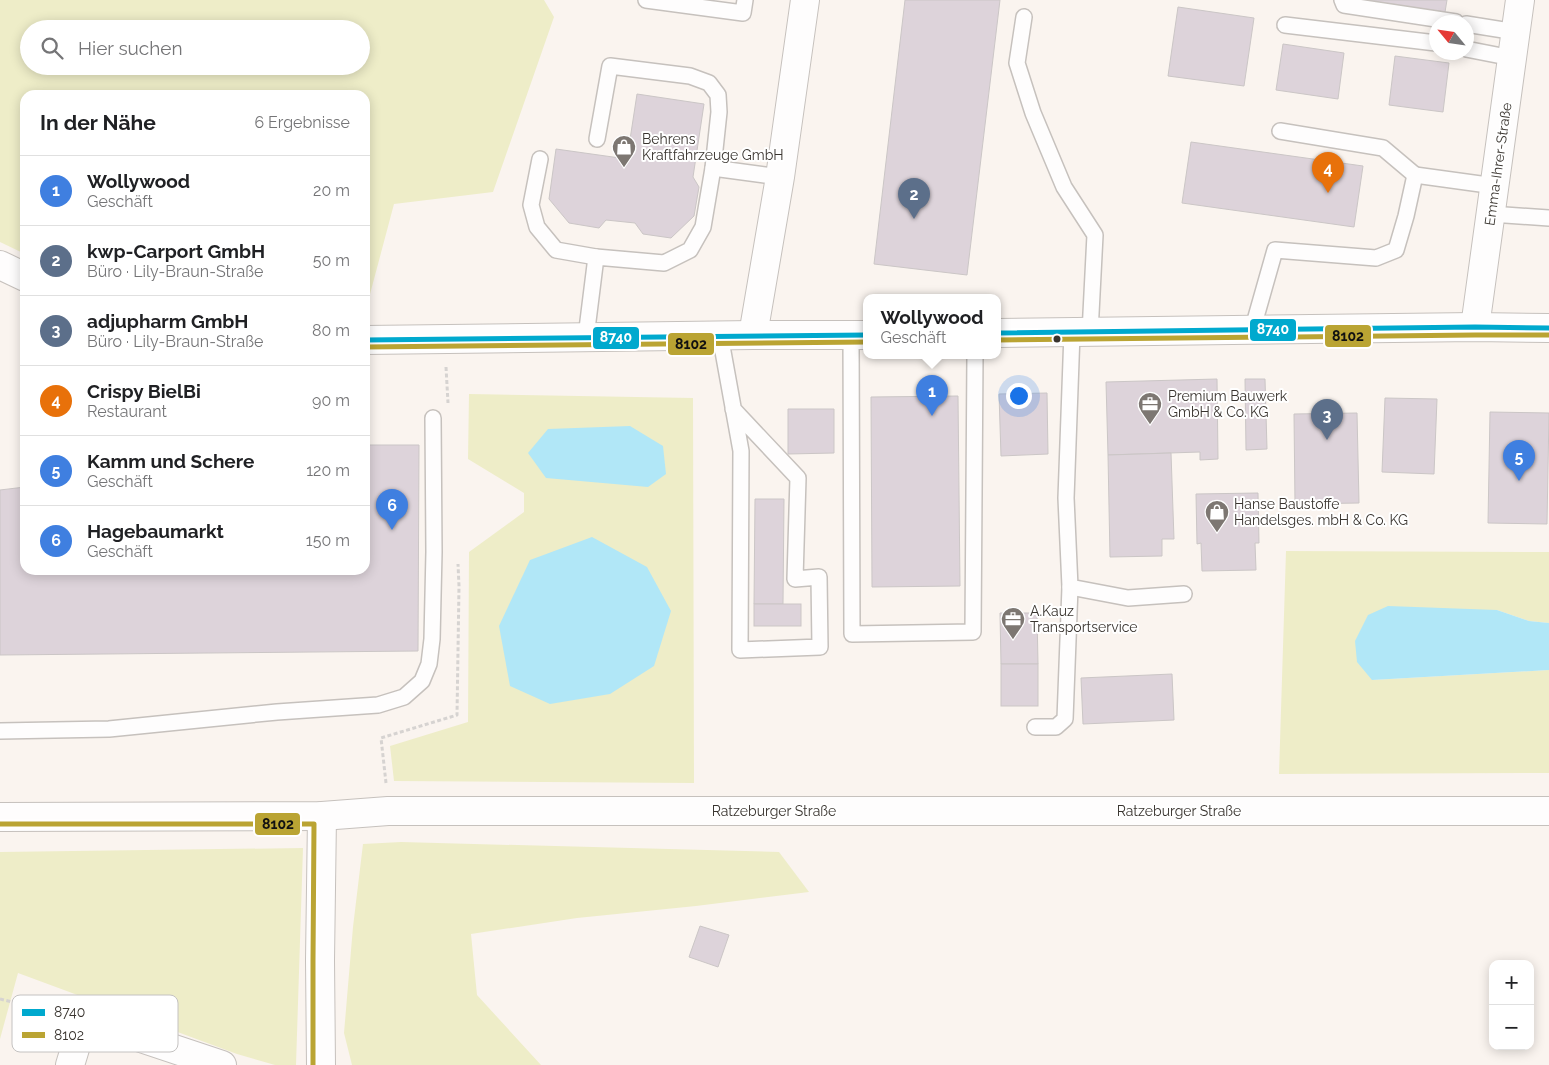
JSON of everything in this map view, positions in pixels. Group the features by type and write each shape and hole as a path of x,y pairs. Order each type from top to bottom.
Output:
{"street":[{"path":"753,334 780,177 805,0"},
{"name":"Emma-Ihrer-Straße","path":"1475,328 1520,0"},
{"path":"0,265 20,275"},
{"path":"1001,334 1549,328"},
{"path":"370,340 753,334 859,335"},
{"name":"Ratzeburger Straße","path":"0,817 322,816 388,811 1549,811"},
{"path":"321,1065 322,816"},
{"path":"178,1051 222,1065"},
{"path":"70,1065 74,1052"}],"lane":[{"path":"646,0 743,13 745,0"},
{"path":"1342,0 1344,5 1429,18"},
{"path":"1024,17 1017,63 1064,187 1096,235 1081,333 1066,498 1070,587 1065,719 1056,727 1035,727"},
{"path":"1285,25 1429,42"},
{"path":"1474,28 1514,45"},
{"path":"1474,48 1514,45"},
{"path":"540,159 531,205 537,227 556,250 596,258 664,263 690,250 703,227 713,168 719,112 718,95 709,83 690,76 610,66 597,139"},
{"path":"1280,131 1383,148 1415,175 1495,186"},
{"path":"713,168 780,177"},
{"path":"1252,330 1275,250 1376,258 1396,250 1415,175"},
{"path":"1491,214 1549,218"},
{"path":"586,337 596,258"},
{"path":"720,335 733,409 741,451 740,650 820,647 820,577 795,579 798,478 733,409"},
{"path":"859,335 852,634 973,632 975,359"},
{"path":"0,731 109,728 277,712 378,705 404,697 422,681 429,664 432,639 434,552 433,418"},
{"path":"1070,587 1128,598 1184,594"}],"green space":[{"path":"0,0 544,0 554,17 493,192 394,204 370,294 370,90 20,90 20,252 0,242"},
{"path":"469,394 693,398 694,783 394,781 390,746 468,722 469,552 524,512 524,493 468,459"},
{"path":"1286,551 1549,552 1549,623 1529,621 1497,610 1372,680 1549,670 1549,773 1279,774"},
{"path":"401,842 779,852 809,892 577,918 471,934 477,995 541,1065 352,1065 344,1033 353,927 363,844"},
{"path":"303,848 296,1065 275,1065 237,1054 178,1032 178,995 77,995 18,973 0,1039 0,852"}],"water":[{"path":"630,426 663,446 666,474 648,487 546,478 528,453 548,429"},
{"path":"592,537 647,567 671,611 654,666 610,694 550,704 510,686 499,626 530,560"},
{"path":"1388,606 1497,610 1529,621 1549,623 1549,670 1372,680 1357,662 1355,641 1368,615"}],"building":[{"path":"905,0 1000,0 967,275 874,264"},
{"path":"1364,0 1447,0 1445,12"},
{"path":"1178,7 1254,18 1244,86 1168,76"},
{"path":"1283,44 1344,53 1338,99 1276,90"},
{"path":"1395,56 1449,63 1443,112 1389,105"},
{"name":"Behrens Kraftfahrzeuge GmbH","path":"637,94 704,104 693,177 699,187 694,216 671,238 643,234 635,223 606,220 599,228 569,223 549,199 556,149 627,159"},
{"path":"1191,142 1363,166 1354,227 1182,203"},
{"path":"1217,379 1218,459 1200,460 1200,452 1108,455 1106,382"},
{"path":"1245,379 1265,379 1267,449 1246,450"},
{"path":"1047,393 1048,454 1001,456 999,394"},
{"path":"958,396 960,586 872,587 871,397"},
{"path":"1385,398 1437,399 1434,474 1382,472"},
{"path":"788,409 834,409 834,453 788,454"},
{"path":"1490,412 1549,413 1547,524 1488,523"},
{"path":"1357,413 1359,503 1295,504 1294,414"},
{"path":"370,445 419,445 418,651 0,655 0,490 20,488 20,575 370,575"},
{"path":"1171,453 1174,539 1162,539 1162,556 1110,557 1108,455"},
{"path":"1258,493 1259,543 1255,543 1256,570 1202,571 1201,543 1197,544 1196,494"},
{"path":"755,499 784,499 783,604 754,604"},
{"path":"754,604 801,604 801,626 754,626"},
{"path":"1000,613 1037,613 1038,664 1001,664"},
{"path":"1001,664 1038,664 1038,706 1001,706"},
{"path":"1172,674 1174,720 1083,724 1081,678"},
{"path":"700,926 729,935 718,967 689,957"}],"transit line":[{"name":"8740","path":"1001,333 1475,327 1549,328"},
{"name":"8740","path":"370,340 863,335"},
{"name":"8102","path":"1001,340 1549,335"},
{"name":"8102","path":"370,347 863,342"},
{"name":"8102","path":"0,824 314,824 313,1065"}],"place":[{"name":"Behrens Kraftfahrzeuge GmbH","path":"624,168"},
{"name":"Crispy BielBi","path":"1328,193"},
{"name":"kwp-Carport GmbH","path":"914,219"},
{"name":"Wollywood","path":"932,416"},
{"name":"Premium Bauwerk GmbH & Co. KG","path":"1150,425"},
{"name":"adjupharm GmbH","path":"1327,440"},
{"name":"Kamm und Schere","path":"1519,481"},
{"name":"Hagebaumarkt","path":"392,530"},
{"name":"Hanse Baustoffe Handelsges. mbH & Co. KG","path":"1217,533"},
{"name":"A.Kauz Transportservice","path":"1013,640"}]}
